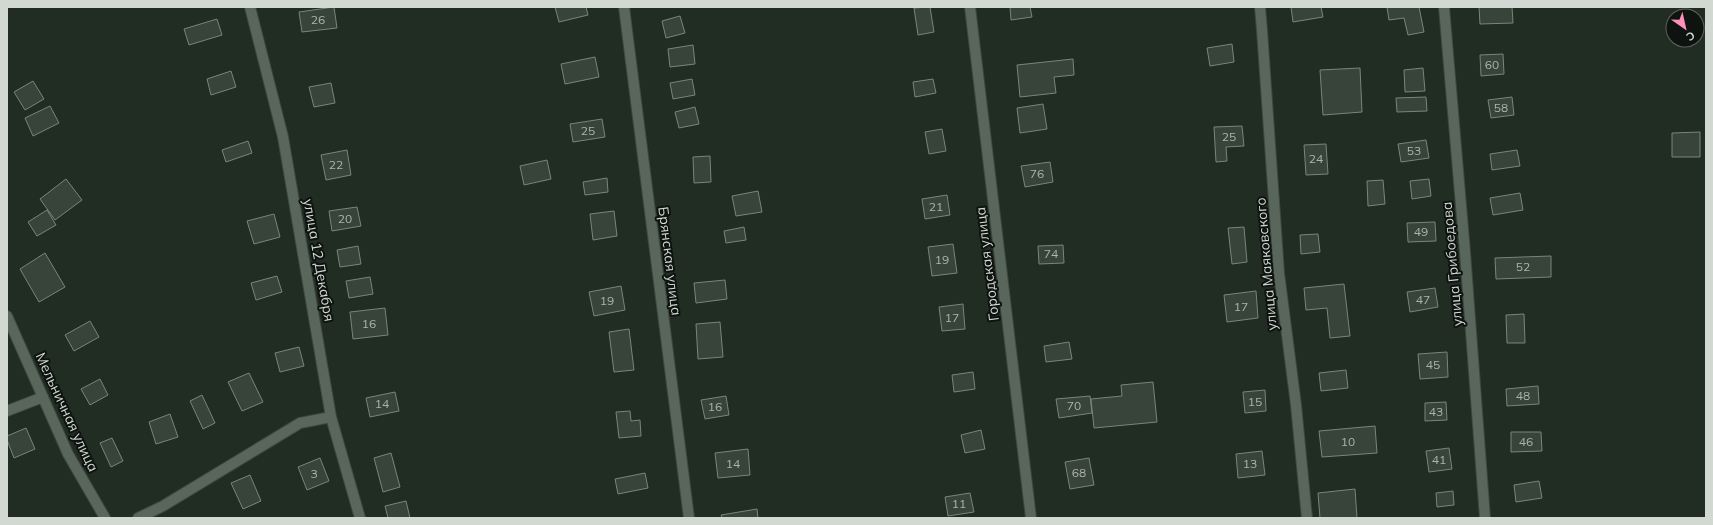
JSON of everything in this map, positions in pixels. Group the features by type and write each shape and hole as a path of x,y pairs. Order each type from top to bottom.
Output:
{"street":[{"name":"улица 12 Декабря","path":"250,7 283,137 331,417 360,518"},
{"name":"Брянская улица","path":"624,7 689,518"},
{"name":"Городская улица","path":"970,7 1031,518"},
{"name":"улица Маяковского","path":"1260,7 1279,273 1296,405 1307,518"},
{"name":"улица Грибоедова","path":"1444,7 1485,518"},
{"name":"Мельничная улица","path":"7,316 68,454 105,518"},
{"path":"7,411 43,397"},
{"path":"138,518 163,506 300,423 331,417"}],"building":[{"path":"334,7 337,28 302,32 299,12"},
{"path":"555,7 586,7 588,15 559,22"},
{"path":"930,7 934,32 918,35 914,8"},
{"path":"1010,7 1030,7 1032,17 1011,20"},
{"path":"1291,7 1321,7 1323,17 1293,22"},
{"path":"1387,7 1419,7 1424,32 1408,35 1404,18 1389,20"},
{"path":"1479,7 1512,7 1513,23 1480,24"},
{"path":"680,16 685,33 666,38 662,21"},
{"path":"217,19 222,35 189,45 184,29"},
{"path":"1232,44 1234,62 1210,66 1207,48"},
{"path":"693,45 695,64 670,67 668,49"},
{"path":"1503,54 1504,74 1481,76 1480,55"},
{"path":"595,57 599,77 565,84 561,64"},
{"path":"1073,59 1074,75 1054,77 1056,93 1020,97 1017,65"},
{"path":"1360,68 1362,112 1323,115 1320,70"},
{"path":"1423,68 1425,91 1405,92 1404,70"},
{"path":"231,71 236,87 211,95 207,79"},
{"path":"692,79 695,95 673,99 670,83"},
{"path":"933,79 936,93 915,97 913,82"},
{"path":"33,81 44,99 25,110 14,92"},
{"path":"331,83 335,103 314,107 309,87"},
{"path":"1426,97 1427,111 1397,112 1396,98"},
{"path":"1512,97 1514,115 1491,118 1488,100"},
{"path":"1043,104 1047,129 1020,133 1017,108"},
{"path":"50,106 59,123 33,136 25,118"},
{"path":"695,107 699,124 679,128 675,112"},
{"path":"602,119 605,137 573,142 570,124"},
{"path":"1242,126 1244,146 1226,147 1227,161 1216,162 1214,127"},
{"path":"942,129 946,151 929,154 925,132"},
{"path":"1700,132 1700,157 1672,157 1672,133"},
{"path":"1426,140 1429,158 1401,162 1398,144"},
{"path":"248,141 252,153 226,162 222,150"},
{"path":"1326,144 1328,174 1306,175 1304,145"},
{"path":"347,150 351,175 326,180 321,155"},
{"path":"1517,150 1520,166 1492,170 1490,154"},
{"path":"710,156 711,182 694,183 693,157"},
{"path":"547,160 551,179 524,185 520,166"},
{"path":"1050,162 1053,182 1025,187 1021,166"},
{"path":"607,178 608,192 585,195 583,182"},
{"path":"66,179 82,200 55,220 40,199"},
{"path":"1429,179 1431,196 1412,199 1410,181"},
{"path":"1383,180 1385,204 1368,206 1367,181"},
{"path":"758,191 762,212 736,216 732,196"},
{"path":"1520,193 1523,210 1493,215 1490,198"},
{"path":"947,195 950,215 925,219 922,199"},
{"path":"357,207 361,226 332,231 329,211"},
{"path":"47,210 56,225 37,236 28,222"},
{"path":"614,211 617,236 593,240 590,214"},
{"path":"274,214 280,237 254,244 247,221"},
{"path":"1435,222 1436,241 1408,242 1407,223"},
{"path":"744,227 746,240 726,243 724,231"},
{"path":"1244,227 1247,262 1232,264 1228,228"},
{"path":"1318,234 1320,252 1301,254 1300,235"},
{"path":"953,244 957,273 932,276 928,247"},
{"path":"1063,245 1064,263 1039,264 1038,246"},
{"path":"358,246 361,264 340,267 337,250"},
{"path":"45,253 65,287 39,302 20,269"},
{"path":"1551,256 1551,277 1496,279 1495,258"},
{"path":"277,276 282,292 256,300 251,283"},
{"path":"370,277 373,294 349,298 346,281"},
{"path":"725,280 727,299 696,303 694,283"},
{"path":"1344,284 1350,336 1330,338 1327,308 1306,310 1304,288"},
{"path":"621,286 625,310 594,316 589,292"},
{"path":"1435,288 1438,307 1410,312 1407,292"},
{"path":"1256,291 1258,318 1227,322 1224,295"},
{"path":"963,304 965,329 942,331 939,307"},
{"path":"385,308 388,335 353,339 350,312"},
{"path":"1524,314 1525,343 1507,343 1506,315"},
{"path":"90,321 99,337 74,351 65,335"},
{"path":"720,322 723,357 698,359 696,324"},
{"path":"629,329 634,370 614,372 609,332"},
{"path":"1069,342 1072,359 1046,362 1044,346"},
{"path":"299,347 304,366 280,372 275,353"},
{"path":"1447,352 1448,377 1420,379 1418,354"},
{"path":"1346,370 1348,388 1321,391 1319,373"},
{"path":"973,372 975,389 954,392 952,375"},
{"path":"249,373 263,402 242,411 228,382"},
{"path":"100,379 108,395 90,405 81,389"},
{"path":"1153,382 1157,422 1094,428 1091,399 1122,396 1121,385"},
{"path":"1538,386 1539,404 1507,406 1506,389"},
{"path":"1265,390 1266,411 1245,413 1243,392"},
{"path":"395,392 399,411 370,417 366,398"},
{"path":"202,395 215,423 203,429 190,401"},
{"path":"726,396 729,415 705,419 701,400"},
{"path":"1090,396 1092,413 1059,418 1056,399"},
{"path":"1446,402 1447,420 1425,421 1425,403"},
{"path":"630,411 631,421 640,420 641,436 619,438 616,412"},
{"path":"170,414 178,437 156,444 149,422"},
{"path":"1375,426 1377,453 1322,457 1319,431"},
{"path":"26,428 35,449 14,458 7,440 7,436"},
{"path":"981,430 985,449 965,453 961,435"},
{"path":"1511,432 1541,432 1542,451 1511,452"},
{"path":"112,438 123,461 111,467 100,443"},
{"path":"1449,448 1452,469 1429,472 1426,451"},
{"path":"748,449 750,475 718,478 715,453"},
{"path":"1262,451 1265,475 1238,478 1236,454"},
{"path":"391,453 400,487 383,492 374,458"},
{"path":"320,458 329,481 307,490 298,467"},
{"path":"1089,458 1094,485 1070,489 1065,462"},
{"path":"645,473 648,488 618,494 615,479"},
{"path":"250,475 261,501 243,509 231,483"},
{"path":"1539,481 1542,498 1516,502 1514,485"},
{"path":"1355,489 1357,518 1320,518 1318,493"},
{"path":"1453,491 1454,505 1437,507 1436,493"},
{"path":"970,493 974,512 948,516 945,497"},
{"path":"406,501 410,518 388,518 385,506"},
{"path":"757,509 758,518 722,518 721,515"}]}
